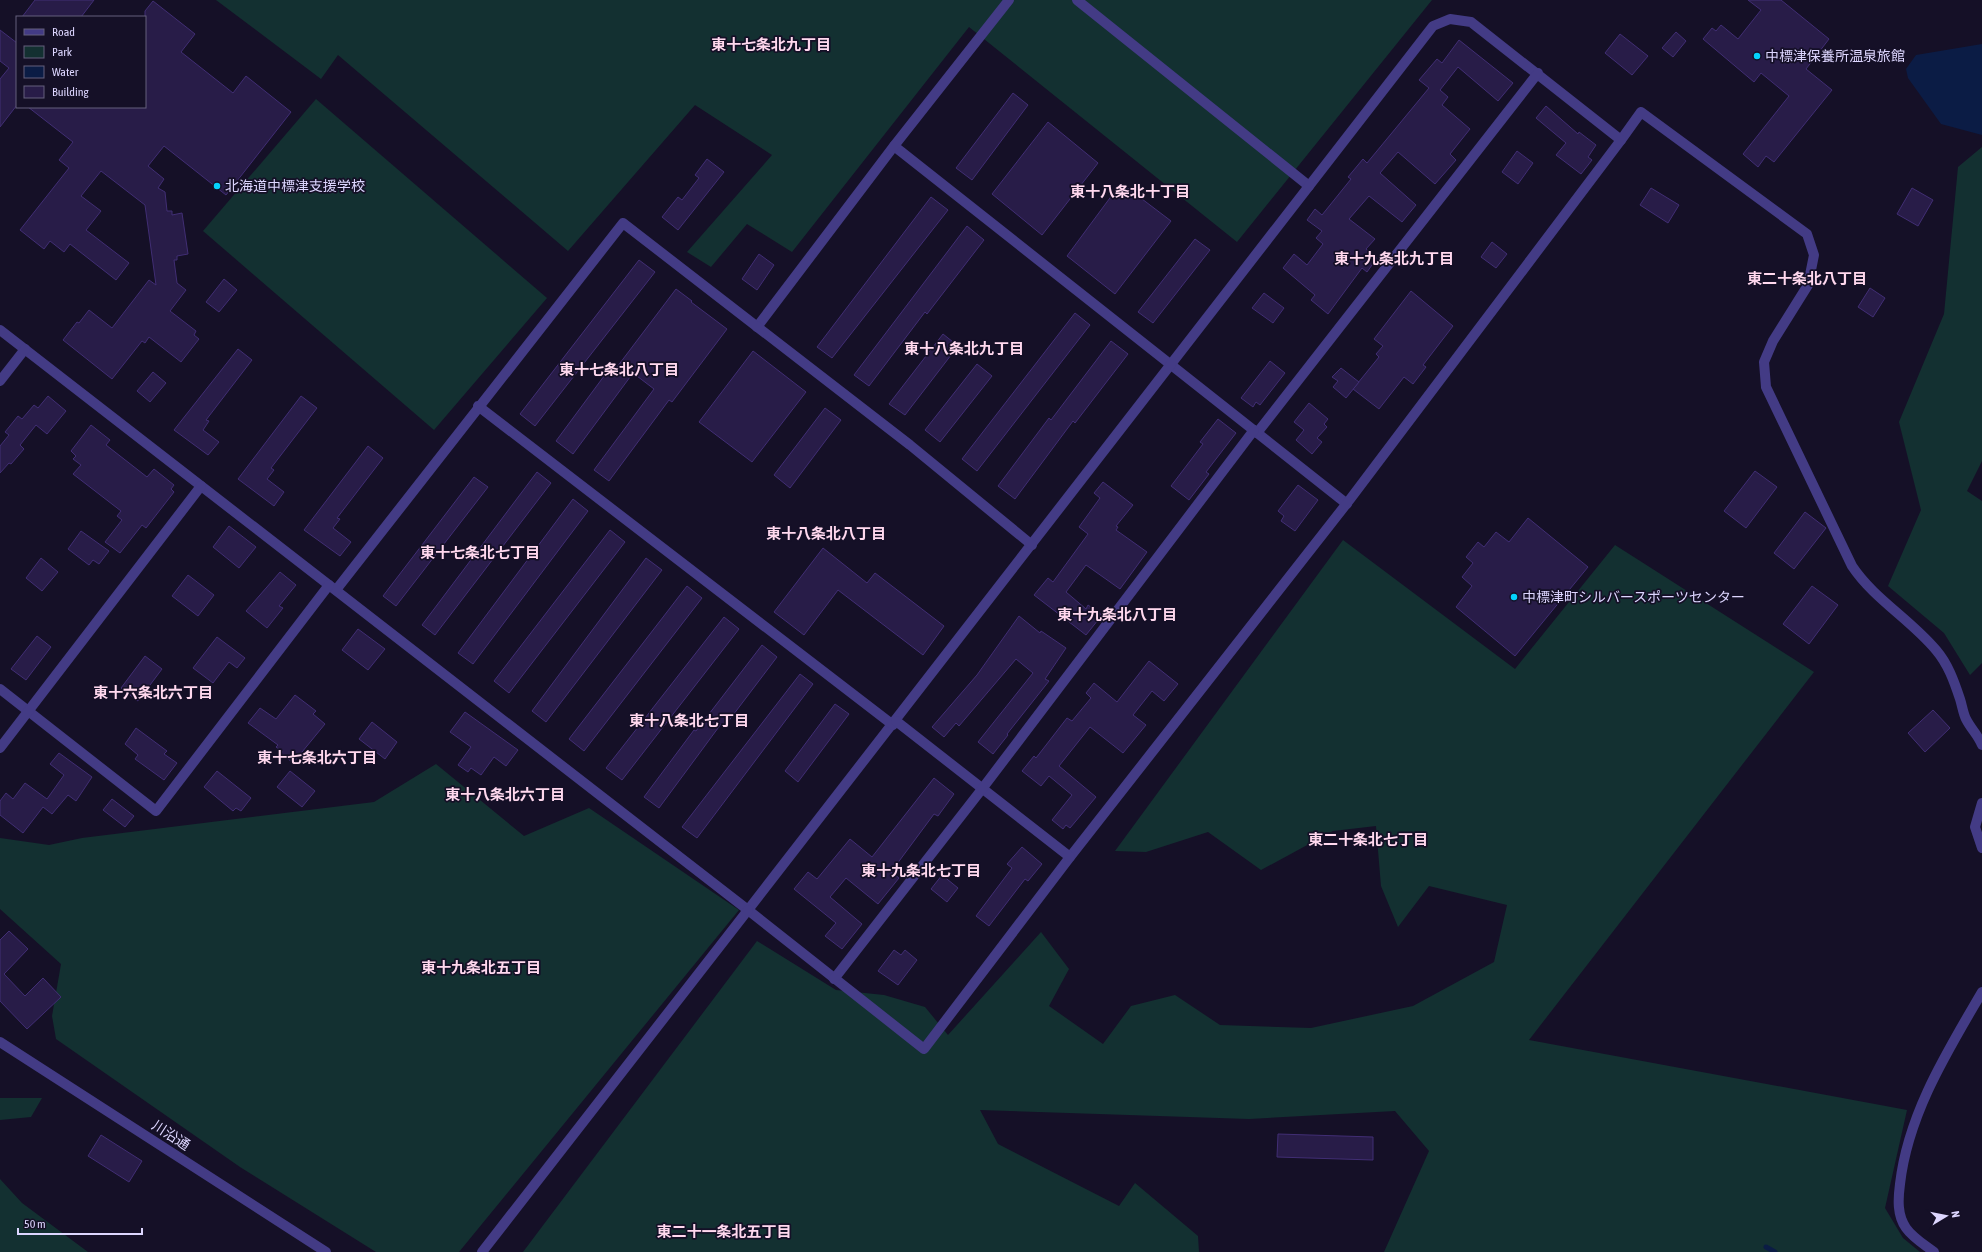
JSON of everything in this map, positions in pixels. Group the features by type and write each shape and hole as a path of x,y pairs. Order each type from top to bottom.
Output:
{"street":[{"path":"757,327 894,146 1009,0"},
{"path":"1077,0 1309,186"},
{"path":"482,1252 1032,545 1170,364 1434,26 1450,19 1471,22 1622,140"},
{"path":"834,978 982,789 1255,431 1538,74"},
{"path":"0,330 748,910 924,1049 1070,857 1347,504 1622,140 1641,112 1807,234 1814,255 1808,284 1773,342 1764,362 1766,387 1852,566 1860,578 1882,600 1909,622 1945,663 1951,675 1966,719 1979,737 1982,745"},
{"path":"894,146 1347,504"},
{"path":"0,689 156,811 623,222 910,445 1032,545"},
{"path":"0,380 25,350"},
{"path":"478,406 1070,857"},
{"path":"0,748 201,486"},
{"path":"1982,802 1975,827 1982,848"},
{"path":"1934,1252 1906,1228 1901,1217 1898,1202 1906,1144 1937,1069 1982,992"},
{"name":"川沿通","path":"0,1042 326,1252"}],"green space":[{"path":"216,0 1432,0 1237,242 969,27 792,252 747,224 711,267 687,252 772,155 695,105 568,251 338,55 321,79"},
{"path":"316,99 547,298 434,430 203,231"},
{"path":"1982,147 1982,461 1967,491 1982,501 1982,663 1970,675 1944,633 1888,586 1921,510 1899,422 1944,314 1958,167"},
{"path":"1343,540 1515,669 1615,545 1814,672 1529,1040 1907,1110 1885,1208 1903,1238 1920,1252 1384,1252 1429,1151 1395,1111 1249,1119 980,1110 998,1144 1119,1206 1135,1183 1198,1236 1199,1252 523,1252 757,941 836,990 884,995 925,1007 948,1035 1041,932 1069,969 1049,1006 1103,1044 1131,1006 1175,995 1220,1025 1311,1028 1413,1006 1494,962 1507,905 1429,886 1398,927 1381,886 1376,826 1333,831 1261,870 1208,832 1146,852 1115,851"},
{"path":"436,764 524,836 589,808 739,910 459,1252 376,1252 240,1167 56,1039 52,1016 61,964 0,909 0,838 49,845 82,838 374,802"},
{"path":"0,1098 42,1098 31,1117 0,1120"},
{"path":"0,1179 22,1203 88,1252 0,1252"}],"water":[{"path":"1982,44 1982,135 1941,124 1908,78 1906,69 1916,55"}],"building":[{"path":"35,0 94,0 82,16 23,16"},
{"name":"中標津保養所温泉旅館","path":"1748,0 1781,0 1829,39 1806,69 1832,90 1774,162 1766,156 1758,167 1743,154 1789,96 1761,73 1754,82 1703,39 1712,28 1716,31 1721,25 1738,39 1761,10"},
{"path":"153,1 195,34 181,52 233,93 246,76 291,112 226,195 164,146 148,166 164,179 158,188 165,192 167,211 172,211 172,215 182,213 188,254 177,256 177,260 174,260 177,283 186,290 170,311 196,331 194,335 199,339 181,362 149,337 145,343 142,341 112,379 63,340 77,322 79,323 89,310 112,328 149,280 156,285 145,205 101,171 81,196 101,211 86,230 129,263 116,280 70,244 64,252 50,241 44,249 20,230 69,168 59,160 73,142 29,108 146,108 145,11"},
{"path":"0,30 16,42 16,106 0,127 0,79 9,68 0,61"},
{"path":"1676,32 1686,41 1673,57 1662,48"},
{"path":"1620,34 1648,56 1632,75 1605,53"},
{"path":"1459,40 1513,83 1498,101 1458,67 1440,90 1448,97 1442,105 1470,129 1450,154 1456,160 1435,184 1398,152 1380,173 1416,205 1402,222 1369,196 1349,219 1375,239 1366,249 1377,258 1367,272 1362,268 1328,314 1311,300 1315,295 1283,268 1294,254 1307,265 1323,244 1316,238 1322,231 1307,220 1315,209 1322,215 1351,179 1348,177 1363,159 1367,163 1429,88 1419,80 1437,59 1442,63"},
{"path":"1013,93 1028,105 972,180 956,168"},
{"path":"1546,106 1578,134 1579,132 1596,145 1588,157 1592,160 1581,174 1556,155 1566,143 1536,118"},
{"path":"1048,122 1098,163 1042,235 992,194"},
{"path":"1517,151 1533,163 1518,184 1502,172"},
{"path":"707,159 724,172 678,230 662,217 678,197 682,200 699,178 695,175"},
{"path":"1121,183 1171,221 1115,294 1067,256"},
{"path":"1651,188 1679,205 1668,223 1640,205"},
{"path":"1912,188 1933,200 1918,226 1897,214"},
{"path":"931,197 948,210 832,358 817,347"},
{"path":"967,226 984,240 927,314 925,312 869,386 854,375"},
{"path":"1195,239 1210,250 1153,323 1138,312"},
{"path":"1492,242 1507,254 1496,268 1481,257"},
{"path":"759,254 774,265 757,290 742,279"},
{"path":"639,260 655,272 535,426 520,414"},
{"path":"224,279 237,290 219,312 206,302"},
{"path":"1870,288 1885,298 1873,317 1858,307"},
{"path":"676,289 727,329 672,402 669,400 609,481 594,470 654,389 633,373 573,454 556,441 610,368 614,371"},
{"path":"1411,291 1453,326 1423,365 1426,367 1413,384 1404,377 1379,409 1353,389 1379,357 1376,354 1383,346 1374,339"},
{"path":"1264,293 1284,308 1273,323 1252,308"},
{"path":"1075,313 1090,325 977,471 962,459"},
{"path":"943,334 958,346 905,415 889,404"},
{"path":"1111,341 1128,354 1075,423 1073,421 1015,499 998,486 1049,418 1051,420"},
{"path":"238,349 252,360 206,420 209,421 203,430 219,442 208,455 174,430"},
{"path":"753,351 806,392 752,462 699,422"},
{"path":"1270,361 1285,373 1260,405 1256,402 1253,407 1241,398"},
{"path":"977,364 992,376 940,442 925,430"},
{"path":"1341,368 1359,382 1346,398 1333,387 1338,381 1332,377"},
{"path":"153,372 166,383 150,402 137,391"},
{"path":"48,396 66,411 47,434 36,425 20,445 24,449 11,464 9,463 0,473 0,446 9,435 5,432 18,416 22,419 34,405 38,408"},
{"path":"301,396 317,408 271,468 274,470 267,479 284,492 274,506 238,479"},
{"path":"1309,403 1328,419 1324,424 1327,427 1317,438 1322,442 1312,454 1296,440 1304,430 1294,422"},
{"path":"825,408 841,420 790,488 774,475"},
{"path":"1218,419 1236,433 1206,472 1209,474 1189,500 1171,486 1203,444 1200,442"},
{"path":"91,425 110,440 106,445 147,477 154,469 174,485 171,489 174,492 146,528 142,525 120,553 105,542 122,520 117,516 121,511 73,474 81,465 73,459 76,456 71,451"},
{"path":"368,446 383,458 337,518 340,519 333,528 351,542 340,556 304,530"},
{"path":"1755,471 1777,487 1746,528 1724,511"},
{"path":"537,472 551,483 435,635 422,625"},
{"path":"474,477 488,487 396,606 383,596"},
{"path":"1103,482 1133,505 1116,526 1118,527 1116,530 1147,552 1120,589 1086,565 1066,592 1086,609 1088,605 1102,615 1086,635 1034,595 1048,578 1053,582 1088,534 1079,527 1100,498 1094,493"},
{"path":"1298,485 1318,500 1295,531 1281,521 1284,516 1278,511"},
{"path":"573,499 588,511 473,664 458,653"},
{"path":"1805,512 1826,528 1794,569 1774,553"},
{"name":"中標津町シルバースポーツセンター","path":"1528,518 1588,567 1515,656 1456,607 1472,586 1462,577 1473,563 1466,557 1478,542 1484,547 1496,532 1509,542"},
{"path":"229,526 256,547 239,568 213,547"},
{"path":"610,530 625,542 509,693 494,681"},
{"path":"81,531 109,551 99,564 93,560 89,565 68,549"},
{"path":"823,548 867,583 875,573 944,626 923,655 838,590 804,635 774,612"},
{"path":"41,558 58,572 42,591 26,578"},
{"path":"646,558 662,570 546,722 532,711"},
{"path":"280,572 296,585 279,606 283,608 267,628 246,611"},
{"path":"188,575 214,595 198,616 172,596"},
{"path":"687,586 702,598 584,751 569,739"},
{"path":"1812,586 1838,605 1809,644 1783,624"},
{"path":"1019,616 1040,633 1041,631 1066,648 1045,679 1049,681 993,754 978,742 1033,673 1016,659 959,726 956,723 944,737 932,727 977,675"},
{"path":"724,617 739,629 622,780 606,768"},
{"path":"358,629 385,649 368,670 342,650"},
{"path":"37,636 51,647 26,680 11,669"},
{"path":"217,637 245,658 237,668 229,662 213,683 193,668"},
{"path":"762,645 777,657 724,727 721,724 659,808 644,797 694,730 696,731"},
{"path":"145,656 162,669 138,701 121,688"},
{"path":"1149,661 1178,684 1164,701 1152,691 1133,715 1146,725 1123,753 1090,727 1059,766 1096,797 1070,828 1066,825 1063,829 1052,820 1072,795 1049,776 1041,786 1022,771 1034,756 1036,758 1067,718 1072,721 1091,698 1086,693 1094,683 1117,702"},
{"path":"800,674 813,684 697,838 682,827"},
{"path":"295,695 316,711 313,714 325,724 293,763 276,747 278,745 248,723 260,708 276,719"},
{"path":"835,704 849,714 798,782 785,771"},
{"path":"1933,710 1950,728 1925,752 1908,733"},
{"path":"465,712 518,750 506,766 494,757 481,775 471,768 468,772 458,765 471,747 450,732"},
{"path":"372,722 397,742 385,759 359,739"},
{"path":"136,728 167,751 164,754 177,763 164,780 135,759 138,755 125,744"},
{"path":"59,753 92,777 76,801 68,795 52,814 43,807 23,833 0,815 0,801 6,793 13,799 25,783 47,799 64,775 50,764"},
{"path":"217,771 251,798 241,811 236,808 233,811 204,787"},
{"path":"290,771 315,791 302,807 277,787"},
{"path":"934,778 954,794 938,816 934,814 891,872 899,878 878,904 846,878 830,897 862,924 842,949 825,936 836,923 794,889 808,872 817,879 850,839 872,857"},
{"path":"112,799 134,816 125,827 103,810"},
{"path":"1022,847 1042,864 1028,881 1025,879 989,926 976,916 1012,868 1007,864"},
{"path":"942,875 958,888 947,902 931,889"},
{"path":"9,931 28,949 4,974 25,996 43,978 61,997 27,1029 0,1001 0,940"},
{"path":"894,950 901,955 905,950 917,960 898,985 878,971"},
{"path":"1278,1134 1373,1137 1373,1160 1277,1157"},
{"path":"101,1135 142,1161 129,1182 88,1156"}],"waterway":[{"path":"1766,1247 1775,1252"}],"place":[{"name":"中標津保養所温泉旅館","path":"1757,56"},
{"name":"北海道中標津支援学校","path":"217,186"},
{"name":"中標津町シルバースポーツセンター","path":"1514,597"}],"district":[{"name":"東十七条北九丁目","path":"771,44"},
{"name":"東十八条北十丁目","path":"1130,191"},
{"name":"東十九条北九丁目","path":"1394,258"},
{"name":"東二十条北八丁目","path":"1807,278"},
{"name":"東十八条北九丁目","path":"964,348"},
{"name":"東十七条北八丁目","path":"619,369"},
{"name":"東十八条北八丁目","path":"826,533"},
{"name":"東十七条北七丁目","path":"480,552"},
{"name":"東十九条北八丁目","path":"1117,614"},
{"name":"東十六条北六丁目","path":"153,692"},
{"name":"東十八条北七丁目","path":"689,720"},
{"name":"東十七条北六丁目","path":"317,757"},
{"name":"東十八条北六丁目","path":"505,794"},
{"name":"東二十条北七丁目","path":"1368,839"},
{"name":"東十九条北七丁目","path":"921,870"},
{"name":"東十九条北五丁目","path":"481,967"},
{"name":"東二十一条北五丁目","path":"724,1231"}]}
